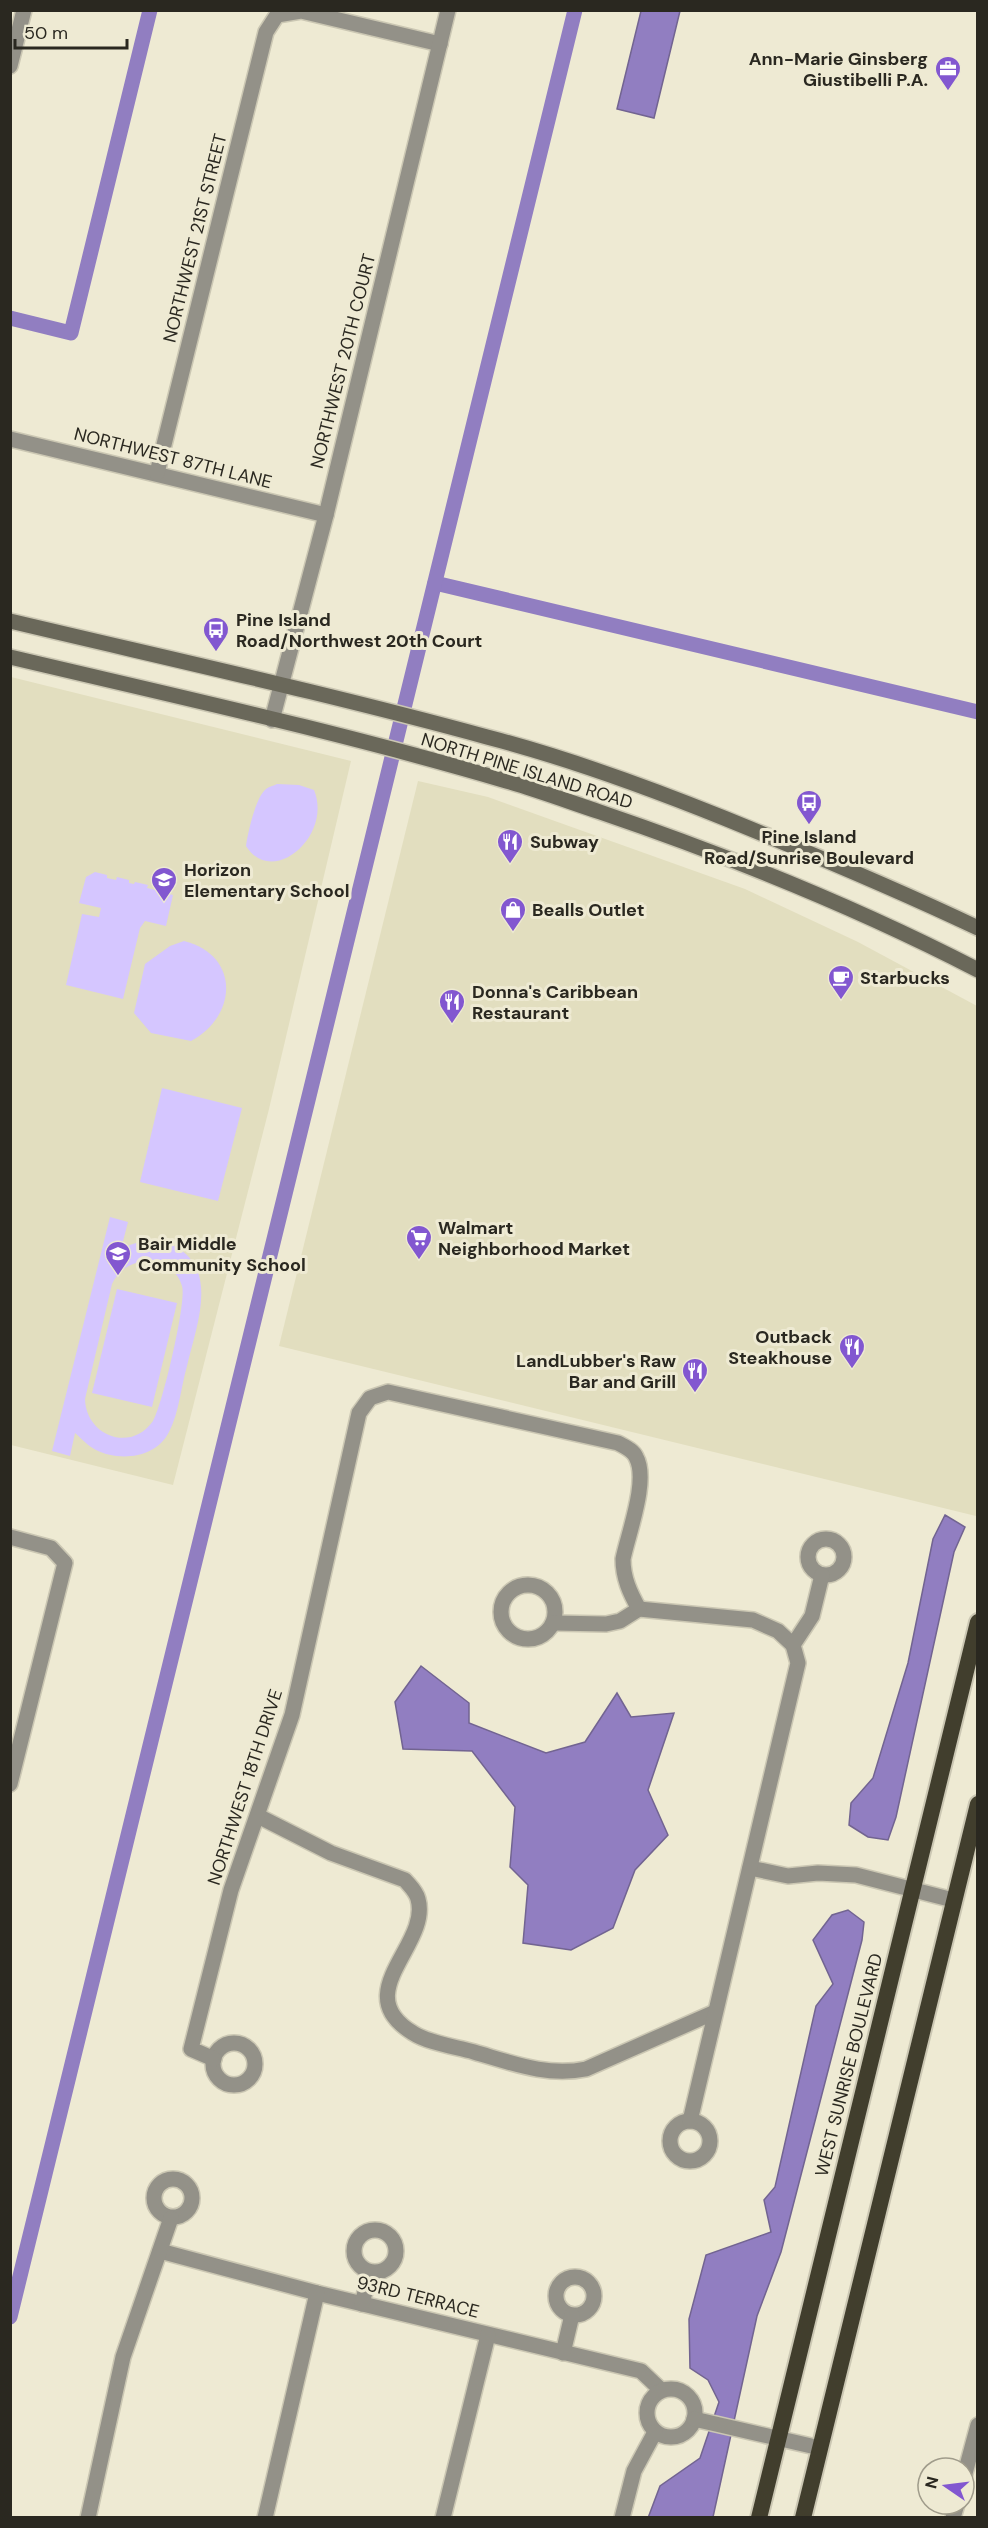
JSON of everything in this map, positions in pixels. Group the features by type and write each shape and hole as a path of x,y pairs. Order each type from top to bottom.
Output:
{"highway":[{"name":"WEST SUNRISE BOULEVARD","path":"759,2517 978,1622"},
{"path":"802,2517 978,1804"}],"main road":[{"name":"NORTH PINE ISLAND ROAD","path":"10,621 362,704 489,737 675,798 887,885 978,928"},
{"name":"NORTH PINE ISLAND ROAD","path":"10,657 272,720 504,780 701,848 780,879 911,935 978,970"}],"street":[{"path":"10,66 24,10"},
{"name":"NORTHWEST 20TH COURT","path":"272,720 326,515 448,10"},
{"name":"NORTHWEST 21ST STREET","path":"157,473 266,32 277,15 301,11 440,44"},
{"name":"NORTHWEST 87TH LANE","path":"10,439 326,515"},
{"name":"NORTHWEST 18TH DRIVE","path":"214,2059 191,2049 231,1890 292,1715 359,1413 370,1398 388,1392 618,1443 629,1450 636,1456 642,1478 623,1559 623,1571 630,1593 639,1609"},
{"path":"10,1537 51,1548 65,1563 10,1784"},
{"path":"793,1646 812,1616 822,1575"},
{"path":"554,1623 606,1624 620,1621 639,1609 753,1620 778,1631 793,1646 798,1663 690,2121"},
{"path":"258,1816 332,1853 405,1880 414,1890 419,1900 418,1917 393,1972 387,1996 394,2017 415,2035 537,2071 566,2073 586,2069 715,2012"},
{"path":"750,1868 788,1876 818,1873 856,1875 953,1900"},
{"path":"88,2517 123,2357 171,2218"},
{"name":"93RD TERRACE","path":"160,2251 317,2293 641,2371 661,2390"},
{"path":"362,2304 370,2272"},
{"path":"265,2517 317,2293"},
{"path":"563,2353 572,2315"},
{"path":"443,2517 488,2335"},
{"path":"701,2421 684,2392 669,2388 654,2395 646,2409 646,2418 655,2432 670,2438 685,2433 701,2421 820,2448"},
{"path":"970,2456 978,2425"},
{"path":"622,2517 634,2471 655,2432"}],"shaded area":[{"path":"641,11 680,11 654,118 617,109"},
{"path":"11,677 351,761 269,1109 173,1485 11,1445"},
{"path":"418,781 488,797 745,889 858,942 977,1006 976,1516 279,1346"},
{"path":"277,784 299,785 314,790 318,807 315,824 308,839 297,851 284,859 270,861 257,858 246,846 252,817 261,796 267,788"},
{"path":"95,872 107,875 107,878 116,880 117,877 129,880 129,883 148,885 147,888 156,890 157,887 170,890 169,894 173,895 166,926 145,921 140,928 123,999 66,985 82,914 99,917 101,908 79,903 86,877"},
{"path":"184,941 202,948 215,959 223,972 226,987 224,1002 218,1017 191,1041 151,1033 134,1013 145,964 170,946"},
{"path":"162,1088 242,1108 218,1201 140,1182"},
{"path":"110,1217 128,1222 121,1249 147,1241 174,1246 188,1256 197,1269 201,1284 199,1317 175,1417 163,1441 147,1452 137,1455 105,1454 90,1446 75,1433 70,1456 52,1451","holes":["141,1262 153,1262 173,1271 182,1286 181,1311 167,1376 157,1412 144,1431 122,1438 111,1436 101,1431 93,1423 87,1412 85,1399 112,1284 118,1274 127,1267"]},
{"path":"117,1289 177,1303 152,1407 92,1393"},
{"path":"945,1515 965,1527 954,1552 896,1817 888,1840 868,1837 849,1825 851,1803 873,1778 908,1663 933,1539"},
{"path":"421,1666 469,1703 469,1723 546,1753 585,1742 617,1693 631,1717 674,1713 648,1790 668,1835 635,1870 613,1928 571,1950 523,1943 528,1885 510,1867 515,1807 472,1751 403,1749 395,1702"},
{"path":"848,1910 864,1922 862,1940 781,2252 757,2316 713,2517 648,2518 660,2486 700,2458 719,2402 708,2380 690,2368 689,2319 706,2255 771,2232 764,2200 775,2187 816,2006 833,1984 813,1940 832,1915"}],"waterway":[{"path":"10,318 71,333 150,10"},
{"path":"10,2317 575,10"},
{"path":"435,583 978,712"}],"place":[{"name":"Ann-Marie Ginsberg Giustibelli P.A.","path":"948,92"},
{"name":"Pine Island Road/Northwest 20th Court","path":"216,653"},
{"name":"Pine Island Road/Sunrise Boulevard","path":"809,826"},
{"name":"Subway","path":"510,865"},
{"name":"Horizon Elementary School","path":"164,903"},
{"name":"Bealls Outlet","path":"513,933"},
{"name":"Starbucks","path":"841,1001"},
{"name":"Donna's Caribbean Restaurant","path":"452,1025"},
{"name":"Walmart Neighborhood Market","path":"419,1261"},
{"name":"Bair Middle Community School","path":"118,1277"},
{"name":"Outback Steakhouse","path":"852,1370"},
{"name":"LandLubber's Raw Bar and Grill","path":"695,1394"}]}
